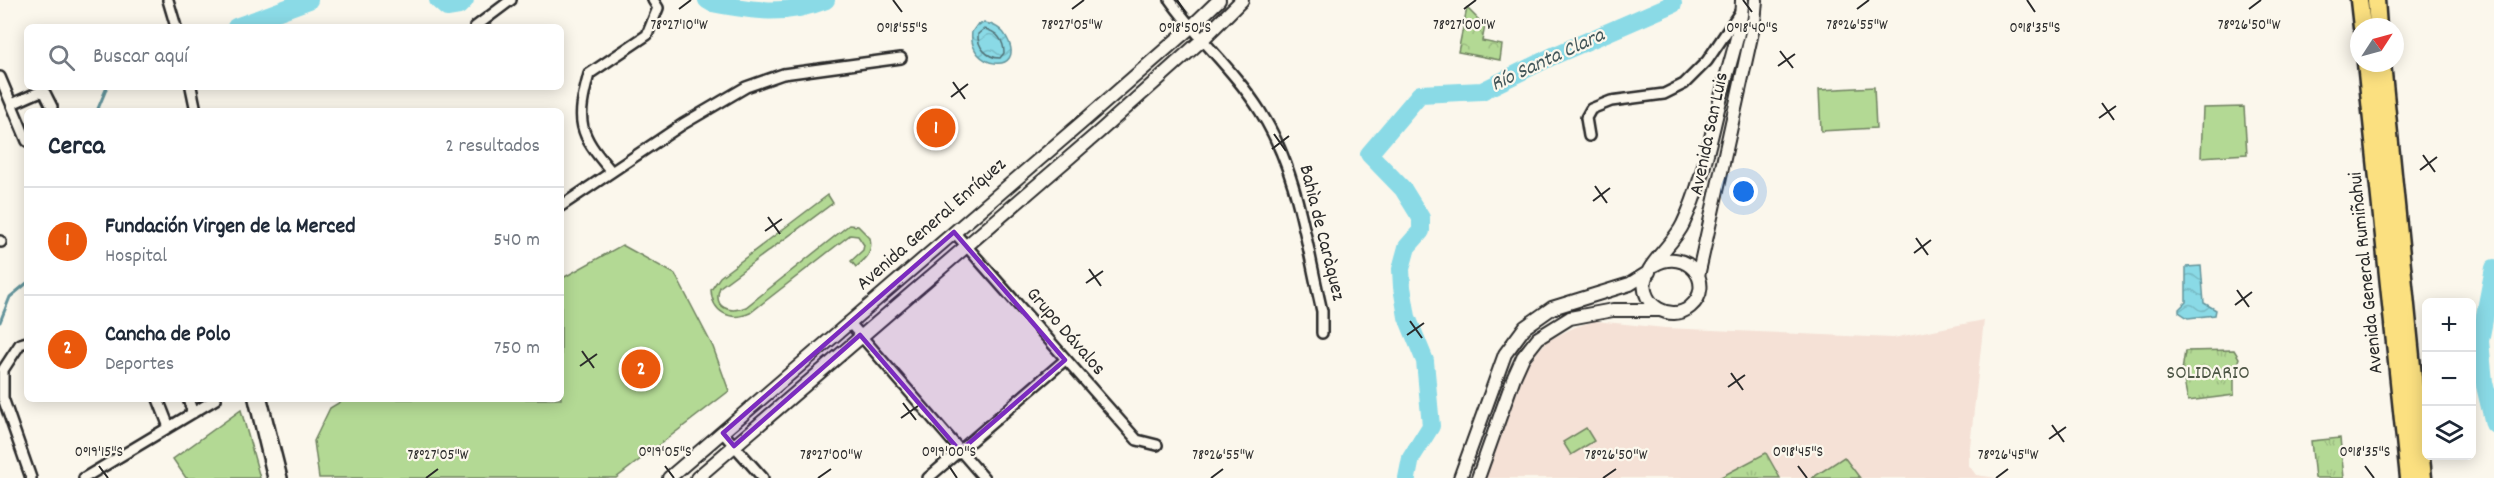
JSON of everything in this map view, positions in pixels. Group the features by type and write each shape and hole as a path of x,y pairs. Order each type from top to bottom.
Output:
{"highway":[{"path":"2359,0 2361,18"},
{"path":"2376,0 2377,18"},
{"name":"Avenida General Rumiñahui","path":"2367,72 2409,478"},
{"name":"Avenida General Rumiñahui","path":"2383,72 2422,478"}],"main road":[{"name":"Avenida General Enríquez","path":"697,478 1099,132 1202,40 1242,0"},
{"name":"Avenida San Luis","path":"1698,276 1743,74 1756,0"},
{"name":"Avenida General Enríquez","path":"669,478 1086,119 1215,4"},
{"path":"1215,4 1223,20"},
{"name":"Avenida San Luis","path":"1460,478 1505,354 1525,327 1552,308 1630,284 1652,268 1676,237 1696,189 1742,5"},
{"path":"1086,119 1099,132"},
{"path":"1478,478 1514,377 1529,347 1538,338 1570,318 1613,310 1658,310 1675,314 1690,307 1699,293 1698,276 1694,268 1679,259 1670,258 1652,268 1645,289 1647,297 1658,310"}],"street":[{"path":"168,0 175,24"},
{"path":"479,24 511,0"},
{"path":"611,171 584,137 580,117 584,92 589,74 647,34 657,8 653,0"},
{"name":"Bahìa de Caràquez","path":"1170,0 1239,81 1261,113 1289,170 1322,311 1322,333"},
{"path":"1589,136 1586,118 1591,109 1611,101 1664,94 1683,84 1707,61 1742,5"},
{"path":"564,204 683,124 746,87 783,74 901,58"},
{"path":"0,77 24,134"},
{"path":"192,90 195,108"},
{"path":"12,104 39,92 45,93 52,107"},
{"name":"Grupo Dávalos","path":"954,232 1137,440 1157,445"},
{"path":"849,322 984,478"},
{"path":"24,343 20,344 1,370 3,398 31,478"},
{"path":"928,478 1065,360"},
{"path":"159,402 169,427"},
{"path":"189,402 193,413"},
{"path":"84,478 211,402"},
{"path":"255,402 273,478"},
{"path":"263,402 282,478"},
{"path":"0,409 9,416"},
{"path":"723,433 763,478"}],"highlighted area":[{"path":"954,232 1065,360 960,451 860,335 734,446 723,433"}],"shaded area":[{"path":"1984,320 1968,464 1976,475 1997,478 1486,478 1527,364 1547,341 1575,327 1595,321 1665,328 1893,338"}],"green space":[{"path":"1467,8 1485,26 1482,41 1502,45 1500,60 1458,52"},
{"path":"1874,87 1876,128 1821,131 1819,90"},
{"path":"2244,107 2247,154 2201,157 2203,108"},
{"path":"828,195 833,203 720,287 718,300 720,304 724,308 734,310 746,307 849,225 858,226 870,238 870,251 863,261 856,267 851,261 863,250 864,245 858,236 850,235 750,313 736,316 723,313 715,304 711,290 720,277"},
{"path":"622,245 675,274 713,347 729,391 616,478 319,478 314,441 330,408 340,402 564,402 564,277"},
{"name":"SOLIDARIO","path":"2234,350 2239,358 2234,373 2234,395 2188,401 2182,371 2185,351"},
{"path":"241,410 260,478 186,478 173,459"},
{"path":"1586,428 1594,441 1571,455 1563,442"},
{"path":"2340,438 2344,478 2315,478 2311,441"},
{"path":"1766,453 1780,478 1719,478"},
{"path":"1844,457 1860,478 1812,478"}],"water":[{"path":"991,24 1003,32 1007,38 1011,50 1009,58 1003,62 995,63 986,60 978,54 973,45 972,32 977,25"},
{"path":"2201,266 2204,303 2216,310 2215,315 2188,318 2179,312 2186,302 2186,267"}],"waterway":[{"path":"244,24 309,0"},
{"path":"438,0 447,8 459,6 465,0"},
{"path":"707,0 712,3 755,10 783,10 826,0"},
{"name":"Río Santa Clara","path":"1407,478 1411,458 1431,426 1425,361 1407,317 1401,269 1407,247 1421,231 1421,218 1403,189 1369,154 1420,94 1482,91 1553,56 1673,4 1672,0"},
{"path":"98,108 106,90"},
{"path":"2494,268 2480,341 2484,382 2494,424"},
{"path":"0,322 10,297 24,285"}],"place":[{"name":"Fundación Virgen de la Merced","path":"936,128"},
{"name":"Cancha de Polo","path":"641,369"}]}
